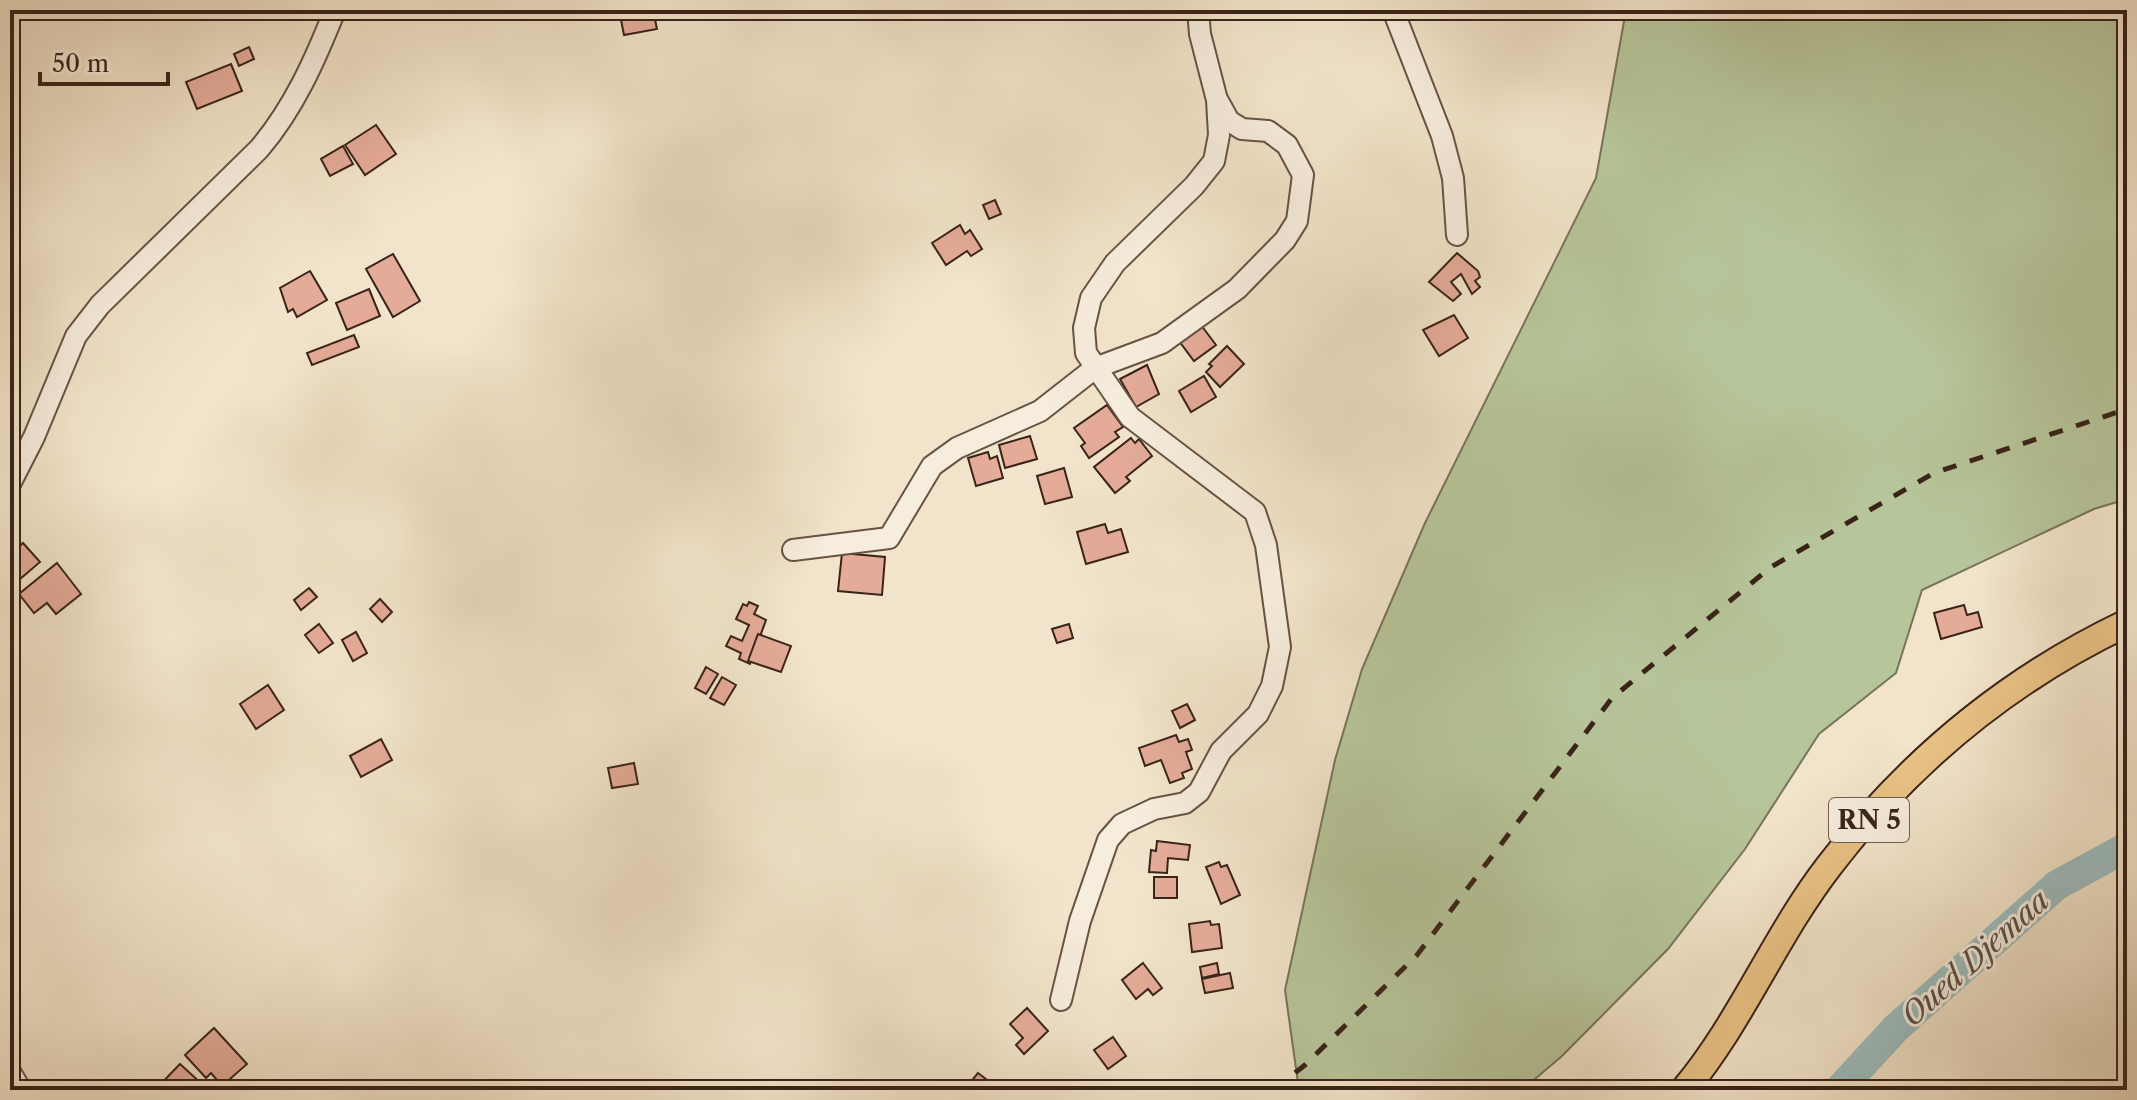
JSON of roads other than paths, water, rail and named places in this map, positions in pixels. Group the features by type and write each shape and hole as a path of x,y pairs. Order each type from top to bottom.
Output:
{"main road":[{"name":"RN 5","path":"1684,1090 1828,867 1915,766 2008,688 2127,623"}],"street":[{"path":"10,484 34,437 76,336 100,305 259,149 280,124 298,93 335,10"},
{"path":"1061,1000 1080,921 1108,840 1122,824 1154,809 1185,803 1199,792 1221,751 1258,714 1272,686 1280,647 1266,545 1255,512 1130,417 1086,353 1084,328 1091,298 1115,263 1194,186 1214,161 1219,135 1217,100 1200,34 1198,10"},
{"path":"1393,10 1442,136 1453,178 1457,235"},
{"path":"793,550 889,538 932,466 957,448 1040,411 1095,368 1162,343 1237,289 1285,240 1297,221 1303,175 1287,145 1268,131 1242,129 1229,121 1217,100"},
{"path":"10,1072 21,1090"}],"waterway":[{"name":"Oued Djemaa","path":"1839,1090 1896,1028 2057,885 2127,847"}],"railway":[{"path":"1273,1090 1305,1065 1417,955 1612,698 1771,567 1934,473 2127,409"}]}
